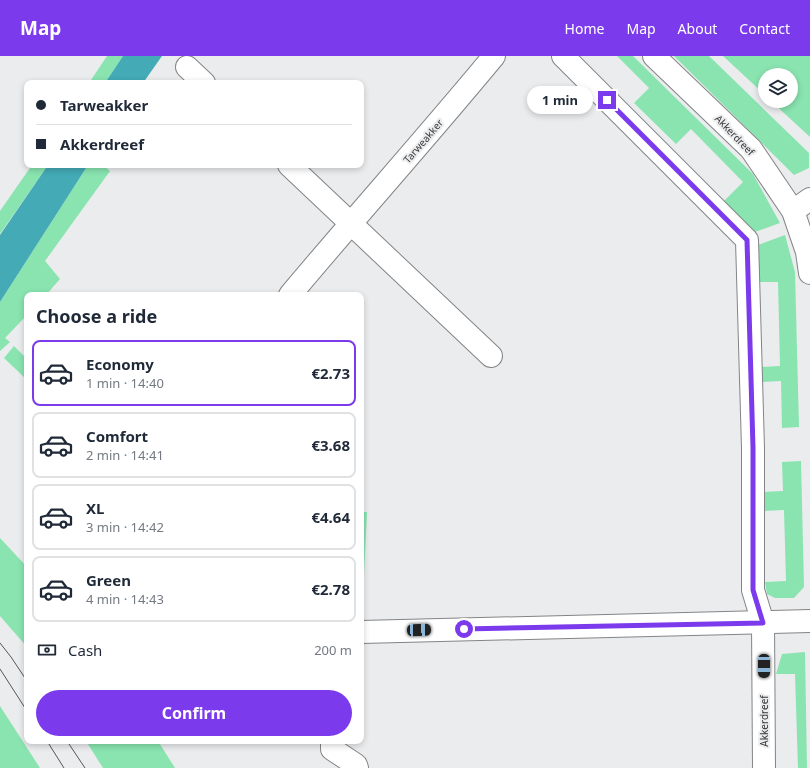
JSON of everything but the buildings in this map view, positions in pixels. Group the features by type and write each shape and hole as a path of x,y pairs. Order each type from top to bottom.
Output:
{"street":[{"name":"Tarweakker","path":"293,292 494,56"},
{"name":"Akkerdreef","path":"563,56 747,240 753,448 753,590 763,623 764,768"},
{"name":"Akkerdreef","path":"654,56 751,149 801,205 810,273"},
{"path":"187,67 201,80"},
{"path":"292,168 491,356"},
{"path":"364,632 810,621"},
{"path":"332,744 332,749 356,765 357,768"}],"green space":[{"path":"107,56 123,56 107,80 91,80"},
{"path":"617,56 633,56 753,174 780,223 752,233 721,204 743,182 691,129 676,144 634,103 649,88"},
{"path":"674,56 709,56 758,104 758,108 763,108 809,153 809,168 794,175"},
{"path":"723,56 810,56 810,137 779,108 798,108 798,68 758,68 758,88"},
{"path":"30,168 46,168 0,234 0,211"},
{"path":"86,168 106,168 110,171 45,261 60,279 49,292 24,292 24,318 5,338 10,342 0,351 0,302"},
{"path":"785,235 795,272 799,427 782,428 781,381 761,382 760,367 780,366 778,282 757,282 758,245"},
{"path":"14,346 24,356 24,377 4,358"},
{"path":"801,461 804,587 794,598 775,598 767,594 765,582 786,581 784,510 763,511 763,492 783,491 782,462"},
{"path":"364,512 367,512 364,574"},
{"path":"0,538 24,564 24,644 0,616"},
{"path":"805,652 807,768 798,768 795,674 776,674 782,654"},
{"path":"0,706 40,768 0,768"},
{"path":"88,744 160,744 175,768 103,768"}],"water":[{"path":"123,56 162,56 145,80 107,80"},
{"path":"46,168 86,168 0,302 0,235"}],"tram line":[{"path":"0,643 24,676"},
{"path":"0,669 24,706"},
{"path":"49,744 64,768"},
{"path":"69,744 85,768"}],"route":[{"path":"464,629 763,623 753,590 753,448 747,240 607,100"}]}
